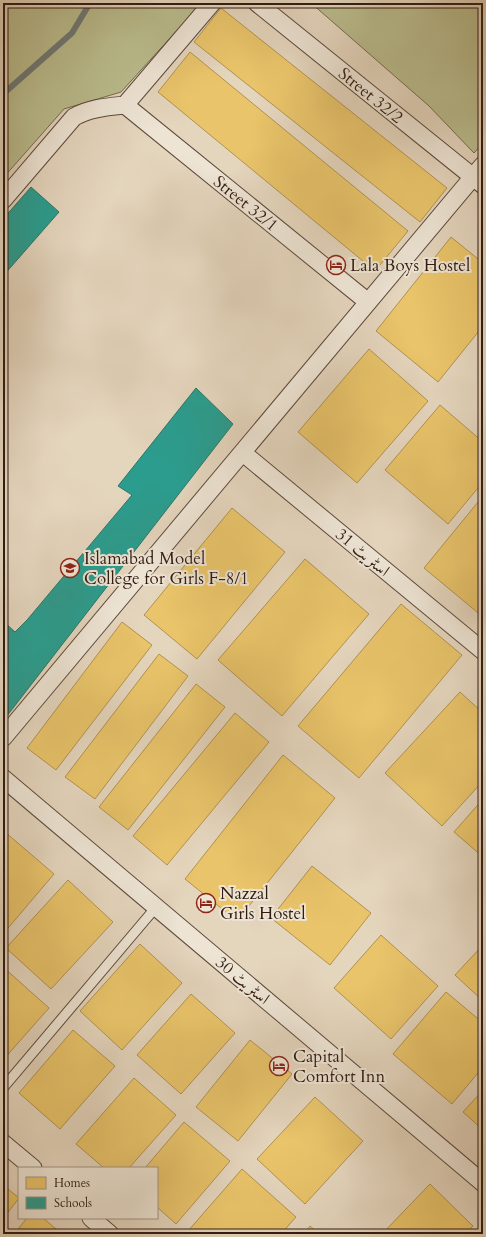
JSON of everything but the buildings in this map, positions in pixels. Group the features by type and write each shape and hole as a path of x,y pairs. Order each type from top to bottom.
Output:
{"street":[{"path":"3,200 74,117 83,112 94,109 124,104 212,3"},
{"name":"Street 32/2","path":"257,3 480,176"},
{"name":"Street 32/1","path":"124,104 368,302"},
{"path":"3,738 368,302 480,176"},
{"name":"اسٹریٹ 31","path":"243,453 483,651"},
{"name":"اسٹریٹ 30","path":"3,778 157,906 483,1183"},
{"path":"3,1143 31,1167"},
{"path":"92,1219 110,1234"}],"lane":[{"path":"3,1088 157,906"}],"green space":[{"path":"3,3 202,3 121,92 64,109 3,178"},
{"path":"311,3 483,3 483,143 474,153 429,106"}],"waterway":[{"path":"3,94 72,33 90,3"}],"place":[{"name":"Lala Boys Hostel","path":"336,265"},
{"name":"Islamabad Model College for Girls F-8/1","path":"70,568"},
{"name":"Nazzal Girls Hostel","path":"206,903"},
{"name":"Capital Comfort Inn","path":"279,1066"}]}
